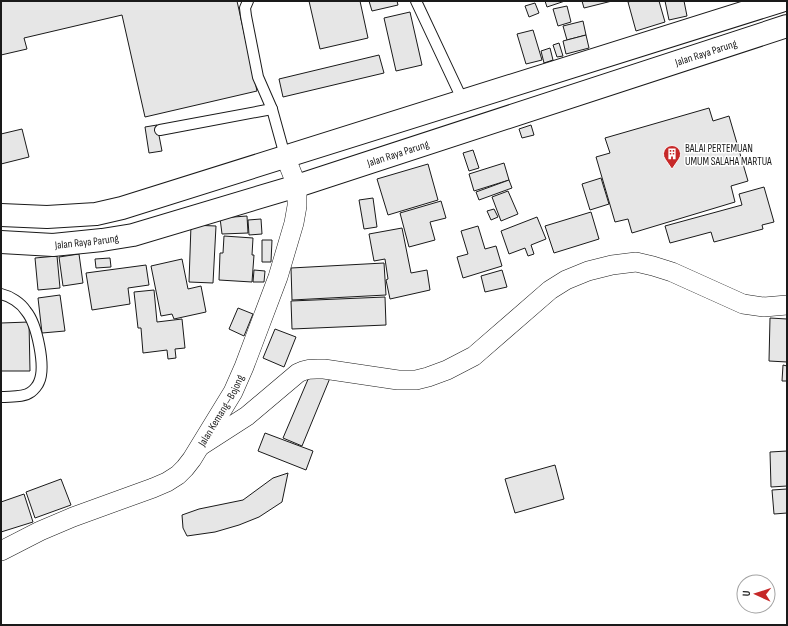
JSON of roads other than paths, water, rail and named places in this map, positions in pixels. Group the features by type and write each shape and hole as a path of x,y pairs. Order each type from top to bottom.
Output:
{"highway":[{"path":"1,215 47,217 96,214 122,208 782,1"},
{"name":"Jalan Raya Parung","path":"1,242 53,245 133,235 297,186 787,26"}],"street":[{"name":"Jalan Kemang–Bojong","path":"1,551 40,531 73,517 167,482 178,475 185,468 202,445 233,392 244,367 278,277 294,223 297,206 297,186 286,156"},
{"path":"202,445 247,416 298,373 304,370 313,368 324,369 398,380 416,380 447,370 474,356 550,290 566,280 588,271 612,265 636,262 672,272 743,304 764,307 787,305"}],"lane":[{"path":"248,1 245,8 246,16 258,77 272,109 286,156"},
{"path":"416,1 463,101"},
{"path":"160,130 272,109"},
{"path":"1,294 17,302 27,311 33,322 39,345 41,374 39,383 32,392 23,396 1,397"}],"place":[{"name":"BALAI PERTEMUAN UMUM SALAHA MARTUA","path":"672,169"}]}
